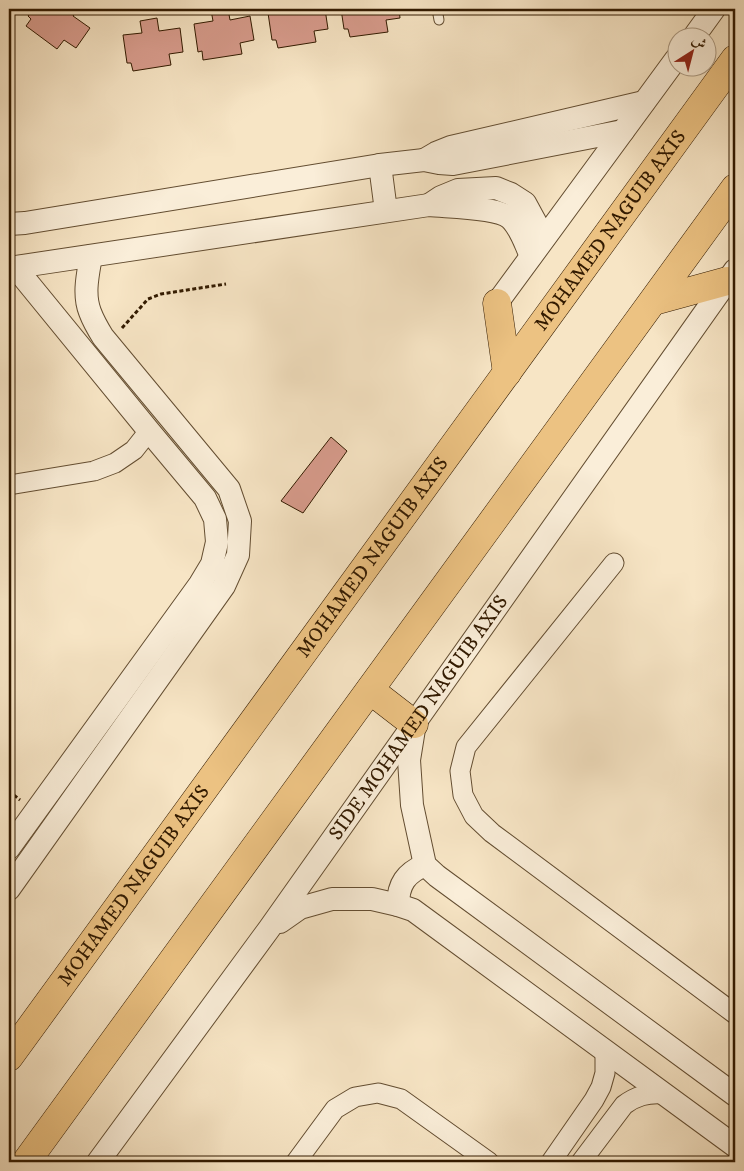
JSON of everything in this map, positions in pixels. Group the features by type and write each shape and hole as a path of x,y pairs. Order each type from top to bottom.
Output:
{"main road":[{"name":"MOHAMED NAGUIB AXIS","path":"9,1057 735,59"},
{"path":"26,1162 735,188"},
{"path":"654,300 731,276"},
{"path":"497,303 507,373"},
{"path":"370,690 414,724"}],"street":[{"path":"700,28 714,9"},
{"path":"497,303 666,72"},
{"path":"452,155 644,102"},
{"path":"9,224 380,165 424,160 436,153 452,155 623,131"},
{"path":"452,155 459,199"},
{"path":"380,165 386,211"},
{"path":"459,199 496,188 511,194 525,203 544,238"},
{"path":"12,268 429,205 441,197 459,199 509,217 521,234 531,256"},
{"path":"9,887 224,586 238,555 240,521 229,489 103,337 90,313 86,299 86,281 91,256"},
{"path":"9,848 200,584 212,564 217,542 215,519 205,498 12,268"},
{"name":"SIDE MOHAMED NAGUIB AXIS","path":"98,1162 269,929 731,276"},
{"path":"9,485 101,469 115,463 134,450 149,432"},
{"path":"614,563 466,747 460,771 463,795 474,816 492,833 735,1014"},
{"path":"414,724 409,760 412,805 425,865 437,876 735,1095"},
{"path":"398,904 400,888 404,880 417,868 425,865"},
{"path":"269,929 300,908 332,899 372,899 398,904 412,910 735,1146"},
{"path":"551,1162 594,1100 605,1073 606,1051"},
{"path":"296,1162 334,1109 355,1097 378,1093 401,1099 489,1162"},
{"path":"581,1162 624,1105 641,1095 663,1094"}],"lane":[{"path":"437,9 439,20"}],"path":[{"path":"109,344 148,299 161,294 226,284"}],"building":[{"path":"33,9 78,9 73,16 90,28 76,48 64,40 57,49 26,26 31,19 28,16"},
{"path":"228,9 230,20 250,16 254,40 240,43 242,54 203,60 202,51 198,52 194,24 213,21 211,10"},
{"path":"287,9 325,9 328,29 314,31 316,42 278,48 276,40 272,40 268,13"},
{"path":"341,9 399,9 400,18 386,20 388,32 350,37 348,29 344,29"},
{"path":"157,18 159,31 180,28 183,52 169,54 171,65 133,71 131,63 127,63 123,35 142,33 140,21"},
{"path":"331,437 347,451 303,513 281,501"}]}
